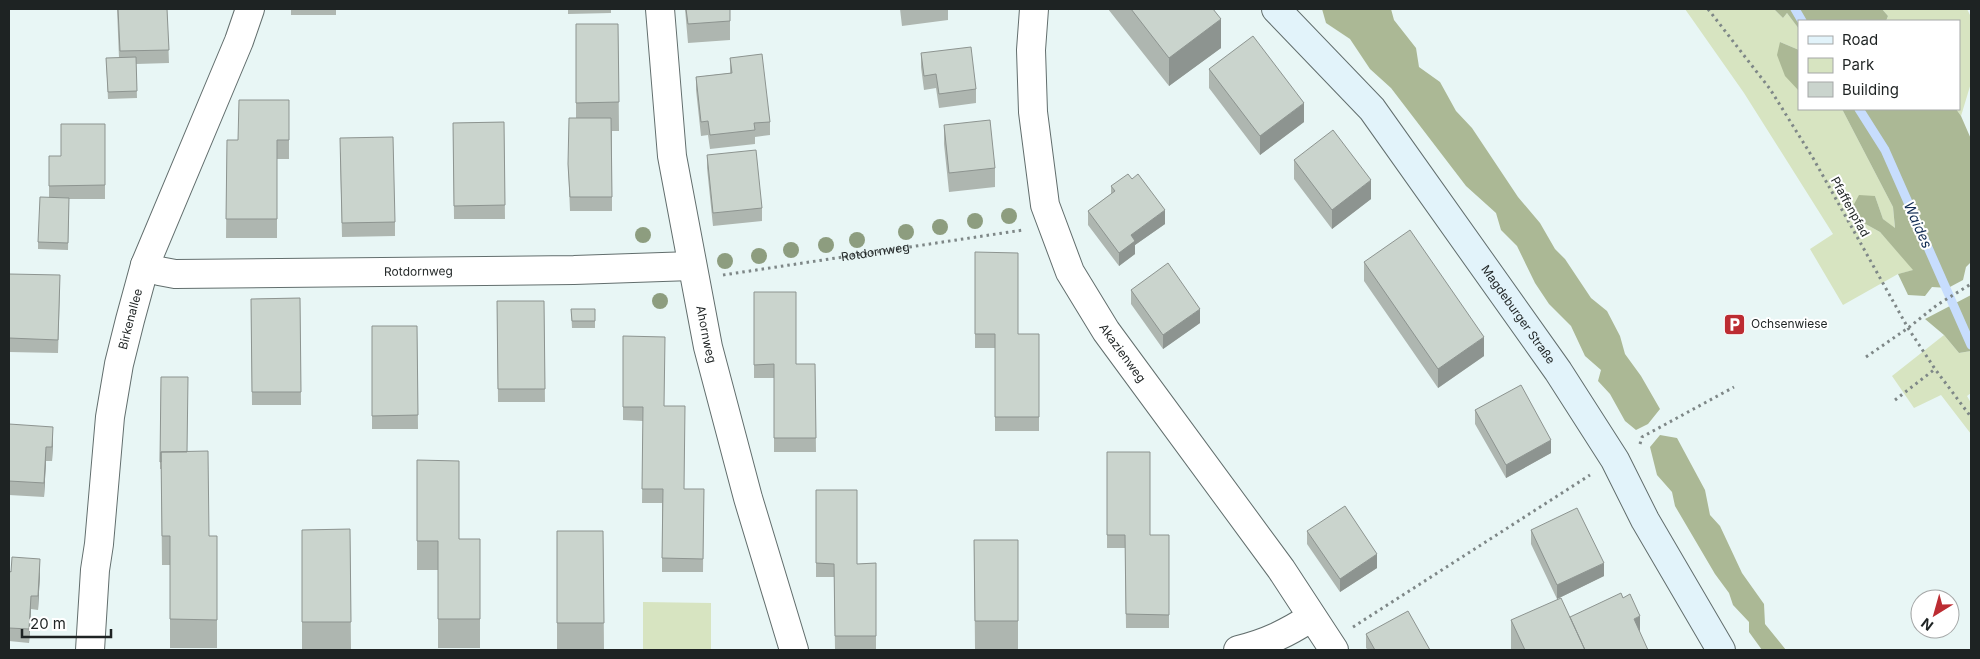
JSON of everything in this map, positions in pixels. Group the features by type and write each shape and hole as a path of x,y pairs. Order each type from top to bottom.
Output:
{"main road":[{"name":"Magdeburger Straße","path":"1276,9 1372,109 1558,371 1615,460 1644,520 1721,650"}],"street":[{"name":"Birkenallee","path":"90,650 104,473 110,417 120,364 146,264 250,9"},
{"name":"Ahornweg","path":"660,9 672,156 717,386 748,498 794,650"},
{"name":"Akazienweg","path":"1034,9 1031,50 1034,112 1045,205 1070,272 1106,331 1281,569 1334,650"},
{"name":"Rotdornweg","path":"146,264 159,271 176,274 574,270 692,266"},
{"path":"1238,650 1264,643 1282,635 1312,617"}],"path":[{"name":"Pfaffenpfad","path":"1708,9 1770,89 1804,143 1908,328 1935,369 1971,417"},
{"name":"Rotdornweg","path":"722,275 1024,230"},
{"path":"1866,357 1937,305 1971,284"},
{"path":"1895,400 1935,369"},
{"path":"1642,437 1734,387"},
{"path":"1352,627 1586,478"}],"green space":[{"path":"1322,9 1391,9 1394,20 1416,48 1419,67 1440,82 1456,111 1472,128 1518,197 1540,223 1555,249 1565,259 1591,298 1607,311 1620,336 1625,354 1641,376 1660,409 1648,424 1636,430 1625,421 1610,394 1598,381 1601,370 1585,356 1571,326 1549,304 1535,283 1517,246 1501,230 1496,213 1466,186 1391,88 1370,69 1350,39 1326,23"},
{"path":"1685,9 1774,9 1783,18 1787,13 1798,28 1798,50 1780,42 1798,88 1798,110 1843,110 1893,207 1895,229 1883,219 1875,196 1862,222 1880,232 1914,270 1898,274 1843,305 1810,249 1833,234 1744,93"},
{"path":"1774,9 1882,9 1888,16 1886,20 1798,20 1798,28 1787,13 1783,18"},
{"path":"1882,9 1967,9 1971,17 1971,83 1961,116 1957,110 1960,110 1960,20 1886,20 1888,16"},
{"path":"1780,42 1798,50 1798,90 1785,76 1777,55"},
{"path":"1843,110 1957,110 1971,139 1971,262 1966,267 1963,280 1948,288 1932,287 1925,296 1908,295 1898,274 1913,270 1880,232 1862,222 1853,206 1859,195 1875,196 1883,219 1895,228 1893,207"},
{"path":"1971,295 1971,351 1959,353 1944,335 1925,319"},
{"path":"1944,335 1959,353 1971,351 1971,393 1967,396 1971,403 1971,434 1941,395 1914,408 1892,376"},
{"path":"1660,435 1677,438 1705,490 1710,515 1720,526 1742,573 1764,604 1765,624 1786,650 1762,650 1749,632 1749,622 1733,605 1729,593 1715,574 1675,506 1672,492 1657,475 1650,447"},
{"path":"643,602 711,603 711,650 643,650"}],"building":[{"path":"118,9 167,9 169,50 120,51"},
{"path":"686,9 730,9 730,21 688,24"},
{"path":"1131,9 1213,9 1221,19 1169,58"},
{"path":"576,24 618,24 619,102 576,103"},
{"path":"1253,36 1304,103 1260,136 1209,69"},
{"path":"971,47 976,89 939,94 936,74 924,76 921,53"},
{"path":"762,54 770,122 754,123 755,130 710,135 708,121 701,122 696,77 732,73 730,58"},
{"path":"136,57 137,91 108,92 106,58"},
{"path":"239,100 289,100 289,140 277,140 277,219 226,219 227,140 238,140"},
{"path":"569,118 611,118 612,197 570,197 568,164"},
{"path":"990,120 995,168 949,173 944,125"},
{"path":"504,122 505,205 454,206 453,123"},
{"path":"61,124 105,124 105,185 49,186 49,156 61,156"},
{"path":"1333,130 1371,180 1332,210 1294,160"},
{"path":"393,137 395,222 342,223 340,138"},
{"path":"756,150 762,208 713,213 707,155"},
{"path":"1128,174 1132,179 1138,174 1165,210 1131,235 1135,241 1119,253 1088,211 1115,191 1111,186"},
{"path":"40,197 69,198 68,243 38,242"},
{"path":"1410,230 1484,337 1438,369 1364,262"},
{"path":"975,252 1018,253 1018,334 1039,334 1039,417 995,417 995,334 975,334"},
{"path":"1168,263 1200,309 1163,335 1131,290"},
{"path":"9,274 60,275 58,340 9,338"},
{"path":"754,292 796,292 796,364 815,364 816,438 774,438 774,364 754,365"},
{"path":"300,298 301,392 252,392 251,299"},
{"path":"497,301 544,301 545,389 498,389"},
{"path":"571,309 595,309 595,321 572,321"},
{"path":"372,326 417,326 418,415 372,416"},
{"path":"623,336 665,337 664,406 685,406 684,489 704,489 703,559 662,558 663,489 642,489 643,407 623,407"},
{"path":"161,377 188,377 187,452 161,452 160,462"},
{"path":"1521,385 1551,440 1506,465 1475,410"},
{"path":"9,424 53,427 52,447 46,447 44,483 9,481"},
{"path":"208,451 209,536 217,536 217,620 170,619 170,536 162,536 161,452"},
{"path":"1107,452 1150,452 1150,535 1169,535 1169,615 1126,614 1125,535 1107,535"},
{"path":"417,460 459,461 459,539 480,539 480,619 438,619 438,541 417,541"},
{"path":"816,490 857,490 857,564 876,563 876,636 835,636 834,564 816,563"},
{"path":"1345,506 1377,554 1340,579 1307,531"},
{"path":"1577,508 1604,563 1557,585 1531,530"},
{"path":"350,529 351,622 302,622 302,530"},
{"path":"557,531 603,531 604,623 557,623"},
{"path":"974,540 1018,540 1018,621 975,621"},
{"path":"12,557 40,559 38,596 31,596 29,629 9,628 9,571 11,572"},
{"path":"1621,593 1623,598 1630,594 1640,616 1634,619 1648,650 1585,650 1570,617"},
{"path":"1561,598 1585,650 1525,650 1511,620"},
{"path":"1408,611 1430,650 1375,650 1366,634"}],"waterway":[{"name":"Waides","path":"1795,9 1801,20"},
{"name":"Waides","path":"1860,110 1885,150 1971,345"}],"place":[{"name":"Ochsenwiese","path":"1735,324"}]}
